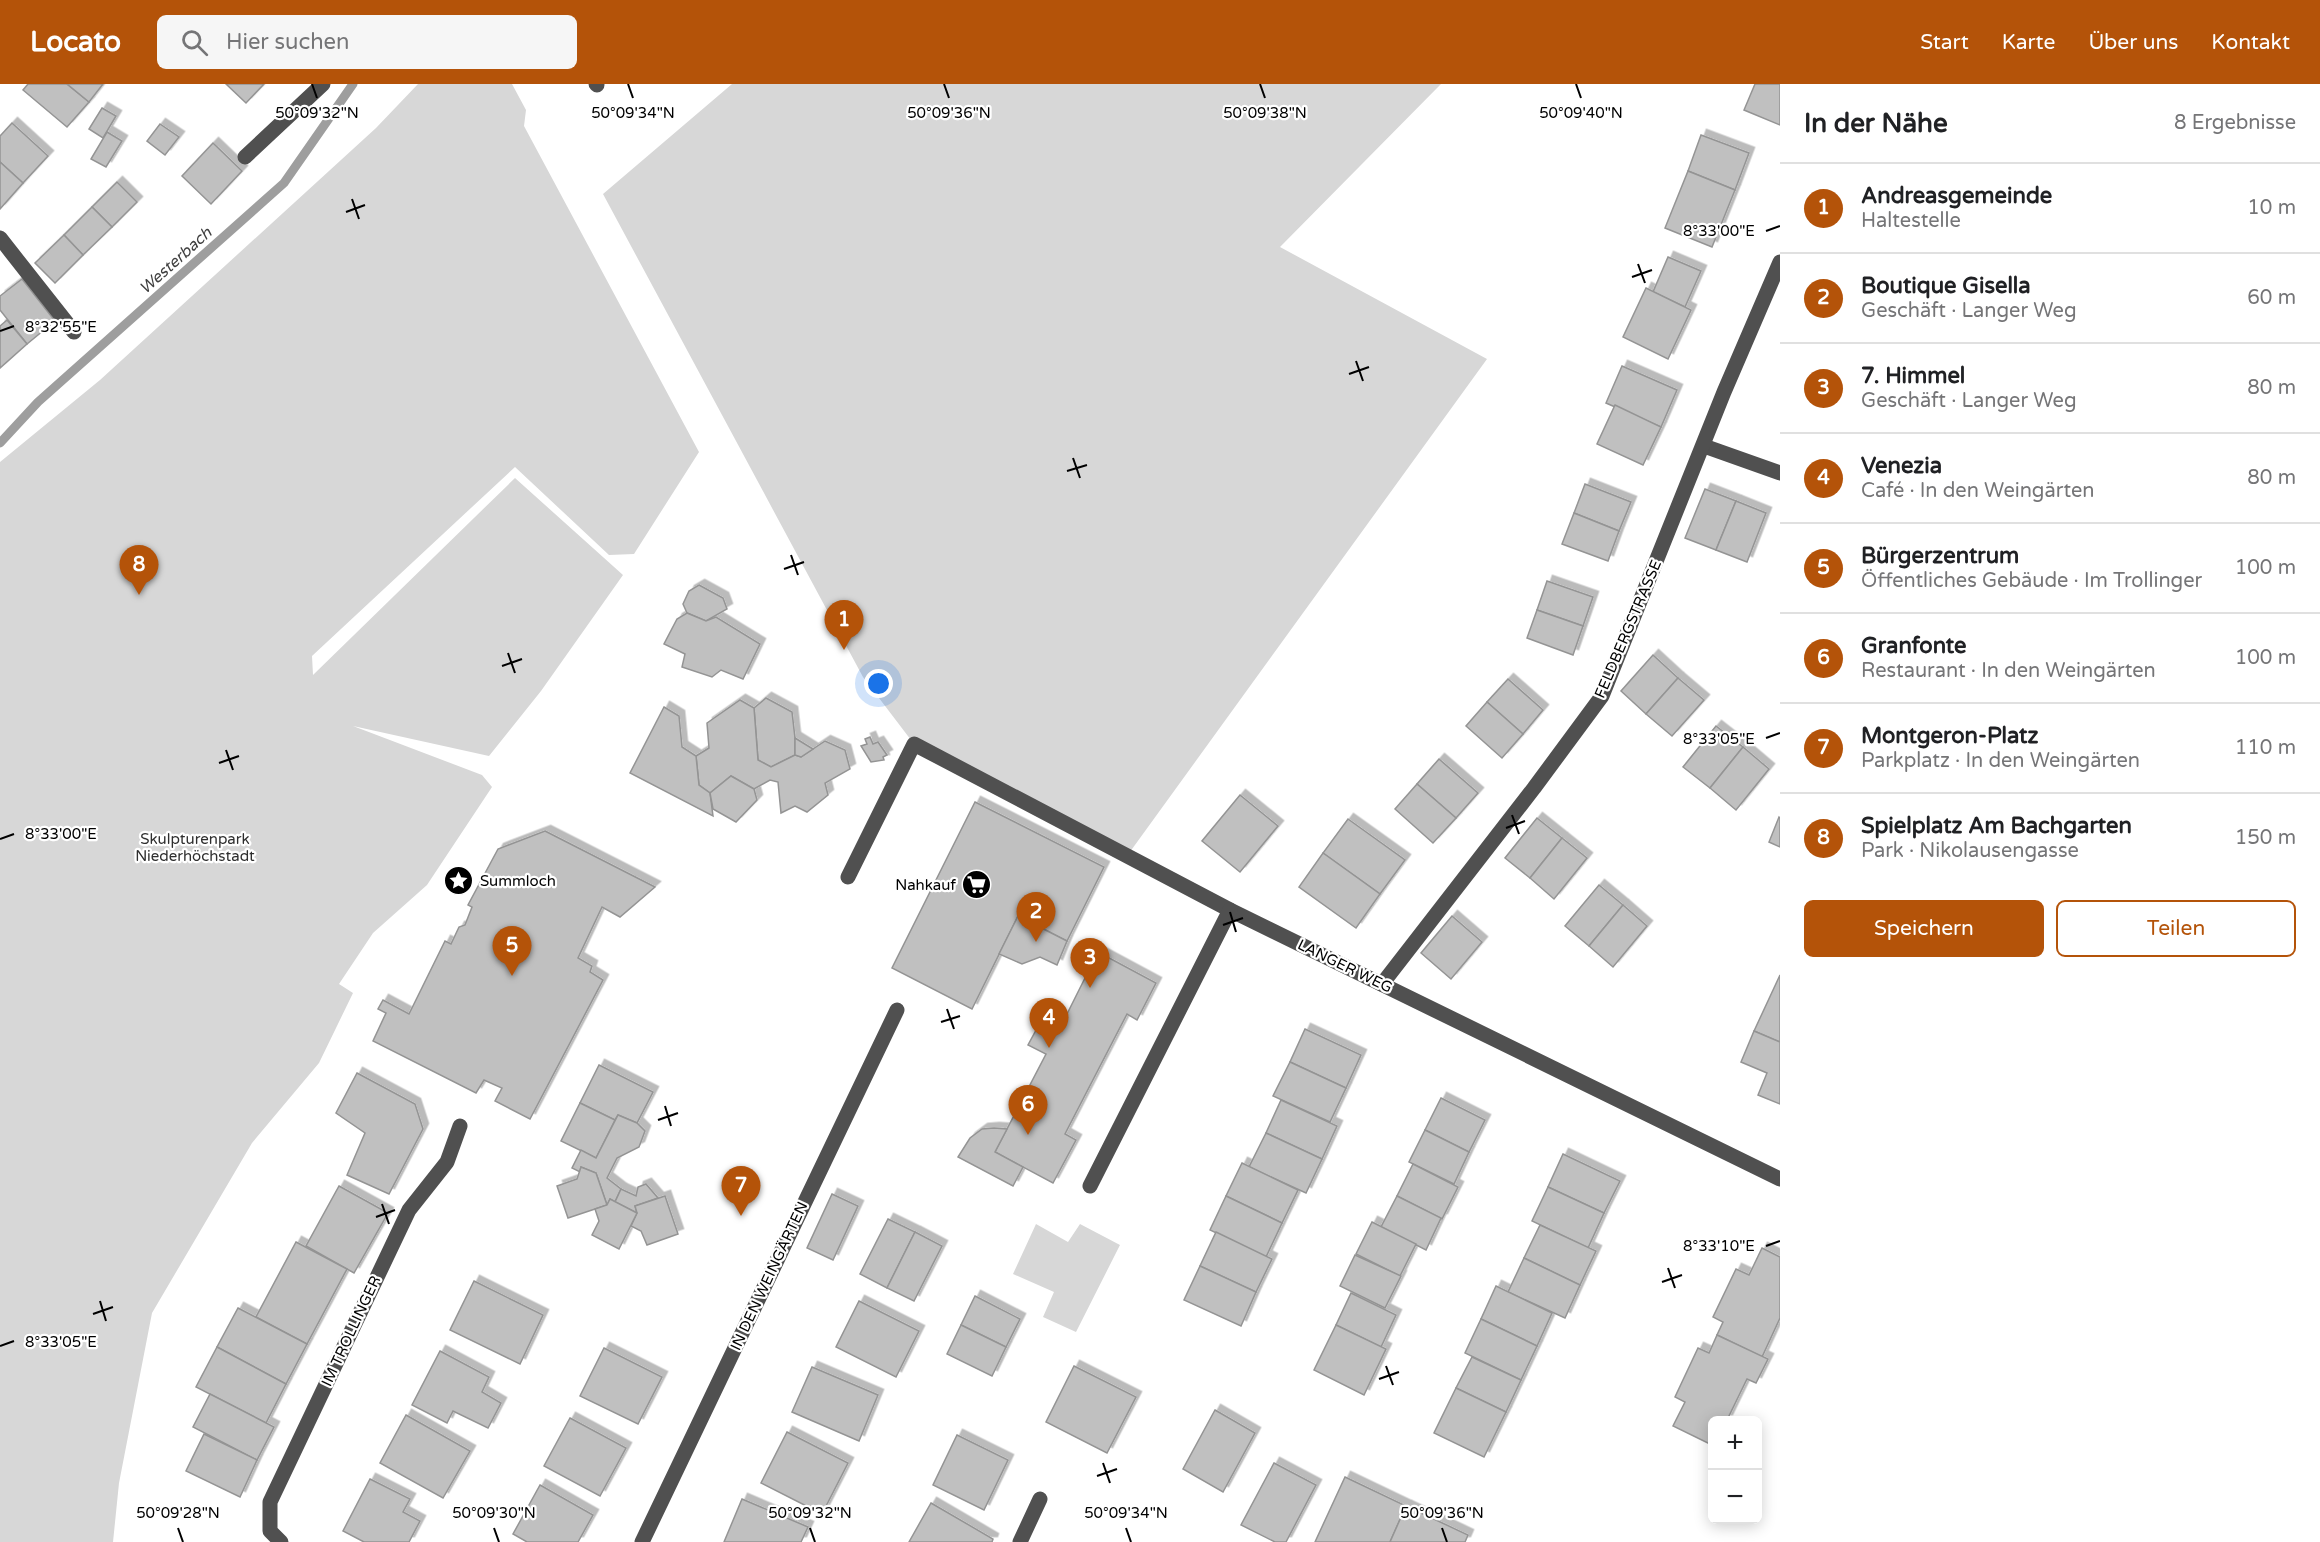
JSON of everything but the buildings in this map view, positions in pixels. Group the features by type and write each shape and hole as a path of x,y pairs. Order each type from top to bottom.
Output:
{"street":[{"path":"245,157 323,84"},
{"path":"0,238 74,332"},
{"name":"FELDBERGSTRASSE","path":"1382,984 1602,696 1724,392 1780,262"},
{"path":"1704,446 1780,473"},
{"name":"LANGER WEG","path":"848,877 914,744 1230,910 1780,1179"},
{"path":"1090,1186 1230,910"},
{"name":"IN DEN WEINGÄRTEN","path":"642,1542 897,1010"},
{"name":"IM TROLLINGER","path":"281,1542 270,1531 270,1502 409,1210 447,1162 460,1126"},
{"path":"1020,1542 1040,1499"}],"green space":[{"name":"Skulpturenpark Niederhöchstadt","path":"418,84 512,84 526,110 524,126 699,452 634,554 609,555 515,467 312,656 313,675 515,478 623,575 541,691 489,756 353,726 482,775 492,787 427,885 373,933 339,984 353,993 319,1063 252,1143 152,1313 119,1483 113,1542 0,1542 0,462 100,380 376,128"},
{"path":"732,84 1441,84 1280,247 1487,359 1127,856 914,744 863,677 603,194"},
{"path":"1036,1224 1068,1242 1080,1224 1120,1245 1076,1332 1043,1317 1054,1292 1013,1274"}],"waterway":[{"name":"Westerbach","path":"0,443 38,402 284,183 353,84"}],"place":[{"name":"Spielplatz Am Bachgarten","path":"139,595"},
{"name":"Andreasgemeinde","path":"844,650"},
{"name":"Summloch","path":"459,881"},
{"name":"Nahkauf","path":"977,885"},
{"name":"Boutique Gisella","path":"1036,942"},
{"name":"Bürgerzentrum","path":"512,976"},
{"name":"7. Himmel","path":"1090,988"},
{"name":"Venezia","path":"1049,1048"},
{"name":"Granfonte","path":"1028,1135"},
{"name":"Montgeron-Platz","path":"741,1216"}]}
